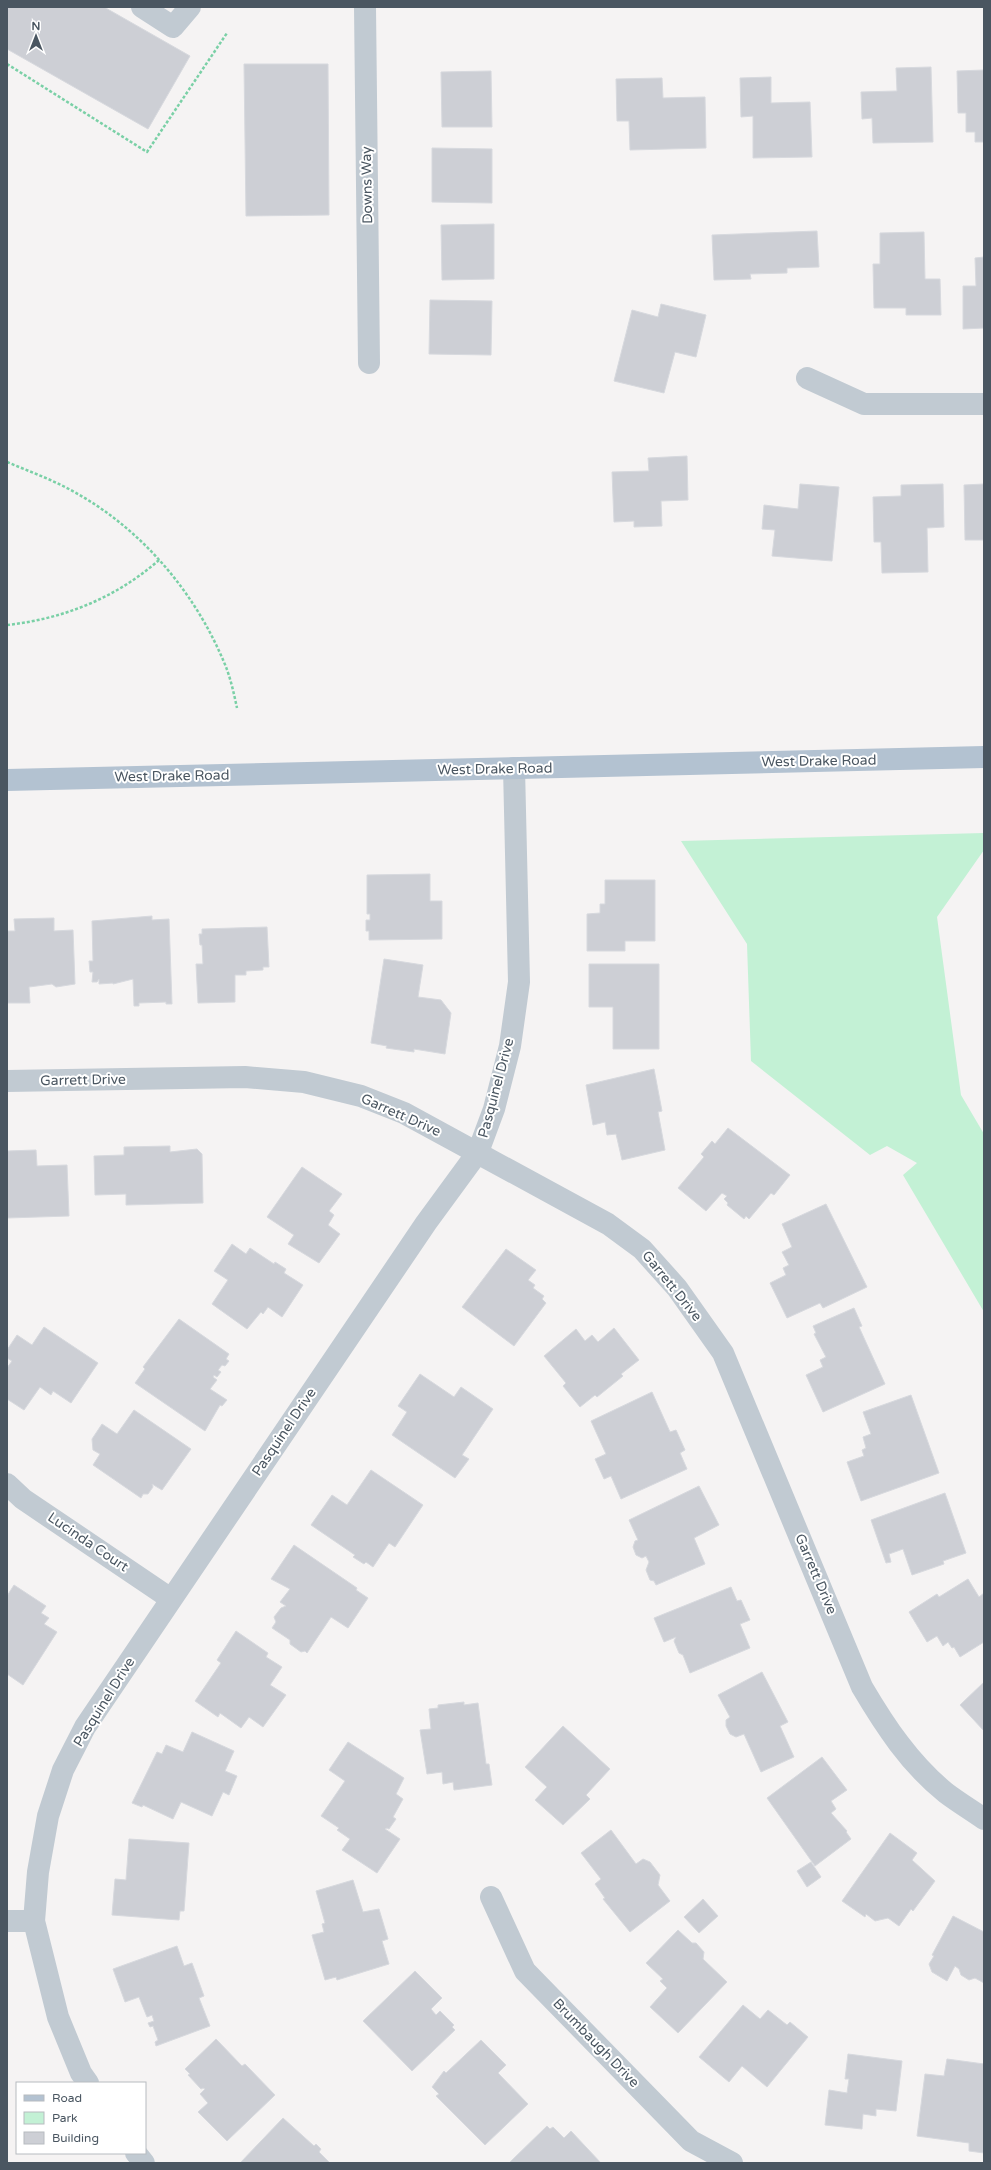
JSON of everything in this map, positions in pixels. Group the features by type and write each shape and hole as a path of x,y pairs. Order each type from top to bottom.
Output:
{"main road":[{"name":"West Drake Road","path":"7,780 984,757"}],"street":[{"path":"142,7 173,27 190,7"},
{"name":"Downs Way","path":"365,7 369,363"},
{"path":"807,378 864,404 984,404"},
{"name":"Pasquinel Drive","path":"87,2082 81,2073 58,2017 34,1920 38,1872 48,1816 64,1770 85,1727 426,1223 478,1152 494,1108 510,1046 519,982 514,768"},
{"name":"Garrett Drive","path":"7,1081 245,1077 304,1082 361,1096 404,1113 478,1152 608,1224 642,1249 676,1288 723,1353 862,1687 885,1726 905,1752 945,1792 984,1819"},
{"name":"Lucinda Court","path":"7,1484 23,1499 171,1599"},
{"name":"Brumbaugh Drive","path":"491,1897 525,1971 691,2142 732,2163"},
{"path":"7,1921 34,1920"},
{"path":"137,2154 144,2163"}],"path":[{"path":"7,64 147,152 227,33"},
{"path":"7,462 63,486 109,514 142,541 189,595 210,633 226,668 237,708"},
{"path":"7,625 33,622 84,607 118,592 159,560"}],"green space":[{"path":"984,833 984,850 937,917 961,1095 984,1134 984,1312 903,1175 917,1163 887,1146 870,1155 751,1061 747,944 681,841"}],"building":[{"path":"7,7 104,7 190,56 148,129 7,49"},
{"path":"244,64 328,64 329,215 246,216"},
{"path":"931,67 933,142 873,143 872,118 862,119 861,92 897,91 896,68"},
{"path":"984,70 984,142 975,142 975,132 966,132 966,113 958,113 957,71"},
{"path":"491,71 492,127 442,127 441,72"},
{"path":"771,77 771,103 810,102 812,157 753,158 753,116 741,117 740,78"},
{"path":"662,78 663,98 705,97 706,148 630,150 629,121 617,121 616,79"},
{"path":"432,148 492,149 492,203 432,202"},
{"path":"494,224 494,279 442,280 441,225"},
{"path":"817,231 819,267 787,268 787,273 750,274 751,279 714,280 712,235"},
{"path":"924,232 925,279 940,279 941,315 906,315 906,308 874,308 873,264 880,264 880,233"},
{"path":"984,257 984,328 963,329 963,286 976,286 975,258"},
{"path":"430,300 492,301 491,355 429,354"},
{"path":"661,304 706,315 696,357 675,352 664,393 614,381 632,310 658,317"},
{"path":"687,456 688,500 661,501 662,526 634,527 634,521 614,522 612,472 649,471 648,458"},
{"path":"800,484 839,487 832,561 772,556 775,530 762,529 764,505 798,509"},
{"path":"943,484 944,527 927,528 928,572 882,573 881,542 874,542 873,497 901,496 901,485"},
{"path":"984,484 984,540 965,540 964,485"},
{"path":"430,874 430,901 442,901 442,939 369,940 369,931 366,931 366,920 370,920 370,914 367,914 367,875"},
{"path":"605,880 655,880 655,941 625,941 625,951 587,951 587,914 600,913 600,904 605,904"},
{"path":"152,916 152,920 169,919 172,1004 166,1004 166,1002 139,1003 139,1006 134,1006 133,979 113,984 99,984 99,979 97,982 92,982 93,972 90,972 89,961 93,961 92,921"},
{"path":"54,918 54,931 73,930 75,984 56,987 52,984 29,987 30,1003 7,1003 7,931 15,931 14,919"},
{"path":"267,927 269,967 263,967 263,970 246,971 246,975 235,975 235,1002 198,1003 196,964 203,964 202,945 200,945 199,934 202,934 202,929"},
{"path":"384,959 423,965 418,997 441,1000 451,1013 445,1054 414,1049 414,1052 386,1048 387,1046 371,1043"},
{"path":"589,964 659,964 659,1049 613,1049 613,1007 589,1007"},
{"path":"654,1069 662,1111 658,1112 665,1150 622,1160 616,1134 607,1135 605,1122 593,1125 586,1085"},
{"path":"728,1128 790,1175 774,1195 771,1193 749,1219 746,1216 744,1219 727,1205 728,1203 724,1199 727,1196 722,1193 706,1211 678,1188 704,1157 701,1154 712,1141 715,1144"},
{"path":"170,1146 170,1152 197,1149 202,1154 203,1203 126,1205 126,1194 95,1195 94,1156 124,1155 124,1147"},
{"path":"36,1150 37,1166 67,1165 69,1216 7,1218 7,1151"},
{"path":"302,1167 342,1194 329,1211 334,1215 328,1225 340,1234 319,1263 288,1244 294,1235 267,1217"},
{"path":"826,1204 867,1287 823,1308 820,1303 787,1318 770,1283 786,1275 783,1268 789,1265 782,1252 792,1247 782,1224"},
{"path":"232,1244 246,1254 250,1248 274,1264 275,1262 286,1269 284,1273 303,1285 282,1317 268,1307 263,1314 261,1312 247,1329 212,1304 228,1280 214,1271"},
{"path":"506,1249 536,1270 528,1280 535,1285 533,1288 544,1296 542,1299 546,1303 514,1346 462,1307"},
{"path":"854,1308 862,1326 859,1327 885,1384 823,1412 806,1375 823,1367 820,1360 826,1357 814,1334 816,1333 813,1326"},
{"path":"179,1319 229,1354 226,1359 229,1361 225,1366 222,1365 218,1370 221,1372 217,1377 214,1375 213,1377 217,1380 210,1389 227,1400 222,1406 220,1405 205,1431 135,1383 145,1369 143,1367"},
{"path":"44,1327 98,1363 71,1403 53,1391 51,1395 40,1387 24,1410 7,1399 7,1368 12,1361 7,1358 7,1350 17,1335 32,1345"},
{"path":"614,1328 639,1360 621,1374 623,1376 597,1397 595,1395 580,1407 563,1386 566,1383 544,1356 576,1329 585,1341 592,1335 598,1342"},
{"path":"420,1374 454,1397 461,1387 493,1409 462,1455 469,1459 455,1478 392,1435 407,1412 398,1406"},
{"path":"652,1392 670,1432 676,1430 685,1450 680,1453 687,1469 621,1499 611,1476 604,1479 595,1459 606,1454 591,1421"},
{"path":"911,1395 939,1473 861,1501 847,1462 864,1456 862,1450 866,1448 863,1437 871,1434 863,1412"},
{"path":"134,1410 191,1449 162,1490 152,1484 153,1487 148,1494 143,1494 141,1498 93,1465 100,1454 93,1450 92,1439 102,1424 117,1434"},
{"path":"371,1470 423,1505 395,1547 389,1543 373,1567 366,1562 364,1564 353,1557 355,1555 311,1525 332,1495 347,1505"},
{"path":"699,1486 719,1525 694,1538 705,1564 656,1585 654,1581 650,1580 646,1570 649,1562 646,1556 642,1558 636,1555 633,1547 635,1541 638,1540 629,1520"},
{"path":"945,1493 966,1553 943,1561 944,1564 912,1575 903,1549 889,1554 891,1562 886,1563 871,1520"},
{"path":"294,1545 357,1588 356,1590 368,1598 348,1628 331,1617 307,1653 305,1651 301,1652 290,1644 290,1640 272,1628 276,1622 274,1617 281,1608 286,1606 280,1602 290,1589 271,1579"},
{"path":"968,1579 979,1597 984,1593 984,1642 960,1657 954,1647 952,1648 948,1642 943,1646 937,1636 927,1642 909,1612 937,1594 939,1597"},
{"path":"14,1585 46,1606 41,1613 49,1618 44,1624 57,1632 23,1685 7,1674 7,1596"},
{"path":"731,1587 737,1601 741,1600 750,1620 740,1624 750,1648 690,1673 683,1655 679,1653 674,1641 676,1637 664,1642 654,1618"},
{"path":"236,1631 268,1653 266,1657 282,1667 270,1685 286,1695 263,1727 249,1717 241,1728 220,1713 218,1717 195,1701 221,1663 217,1660"},
{"path":"762,1672 788,1722 780,1726 794,1757 761,1772 744,1734 736,1737 730,1734 726,1726 726,1720 730,1717 718,1695"},
{"path":"984,1682 984,1731 960,1705"},
{"path":"464,1702 464,1705 478,1703 486,1764 489,1764 492,1785 454,1790 453,1782 443,1784 442,1772 427,1774 420,1730 431,1729 429,1709 438,1708 438,1705"},
{"path":"563,1726 610,1769 586,1795 590,1799 563,1825 535,1800 547,1787 525,1767"},
{"path":"192,1732 234,1751 225,1771 237,1776 229,1795 223,1792 212,1816 181,1802 173,1819 143,1805 142,1807 132,1803 157,1752 162,1754 166,1745 183,1752"},
{"path":"348,1742 404,1778 396,1794 403,1799 393,1817 396,1819 389,1829 385,1829 400,1839 377,1873 342,1850 350,1839 337,1830 339,1828 321,1816 345,1781 329,1770"},
{"path":"822,1757 847,1790 831,1801 836,1809 831,1813 847,1831 846,1832 851,1839 815,1866 767,1798"},
{"path":"611,1830 636,1864 643,1859 650,1862 660,1875 658,1885 670,1901 630,1932 603,1899 605,1898 595,1884 601,1879 581,1853"},
{"path":"890,1833 917,1853 912,1860 935,1881 913,1911 911,1909 899,1926 888,1918 875,1921 866,1914 865,1917 842,1901"},
{"path":"129,1839 189,1843 184,1911 180,1911 179,1920 112,1915 115,1879 126,1880"},
{"path":"811,1862 821,1877 807,1887 797,1871"},
{"path":"353,1880 363,1912 379,1909 388,1939 382,1941 389,1964 337,1980 336,1977 325,1980 312,1935 324,1932 322,1924 325,1923 316,1891"},
{"path":"703,1899 718,1916 699,1933 684,1917"},
{"path":"953,1916 984,1932 984,1983 975,1978 969,1980 961,1975 959,1969 955,1966 947,1981 932,1972 929,1964 934,1956 932,1955"},
{"path":"678,1930 692,1943 696,1943 704,1952 703,1959 727,1982 678,2033 650,2007 667,1988 660,1981 663,1979 646,1963"},
{"path":"177,1946 184,1966 192,1963 204,1996 199,1998 210,2026 156,2046 155,2042 158,2040 153,2026 150,2027 148,2023 154,2021 152,2015 147,2017 139,1997 125,2002 113,1969"},
{"path":"415,1971 442,1998 431,2009 436,2015 440,2011 454,2025 452,2027 455,2030 412,2071 363,2021"},
{"path":"743,2005 760,2019 768,2010 787,2025 790,2022 808,2037 767,2087 742,2066 729,2082 699,2057"},
{"path":"216,2039 242,2066 245,2064 275,2095 227,2141 198,2112 208,2103 200,2094 205,2089 201,2089 188,2075 190,2074 185,2069"},
{"path":"481,2040 506,2065 498,2073 528,2104 485,2145 436,2096 439,2094 432,2087 444,2071 446,2073"},
{"path":"848,2054 902,2061 896,2111 876,2109 876,2116 863,2114 862,2129 825,2125 829,2090 847,2093 849,2079 845,2079"},
{"path":"947,2059 984,2064 984,2153 969,2151 969,2143 917,2136 925,2074 944,2076"},
{"path":"283,2118 314,2146 316,2144 321,2149 319,2152 330,2163 240,2163"},
{"path":"547,2126 550,2129 553,2127 564,2138 571,2131 601,2163 509,2163"}]}
